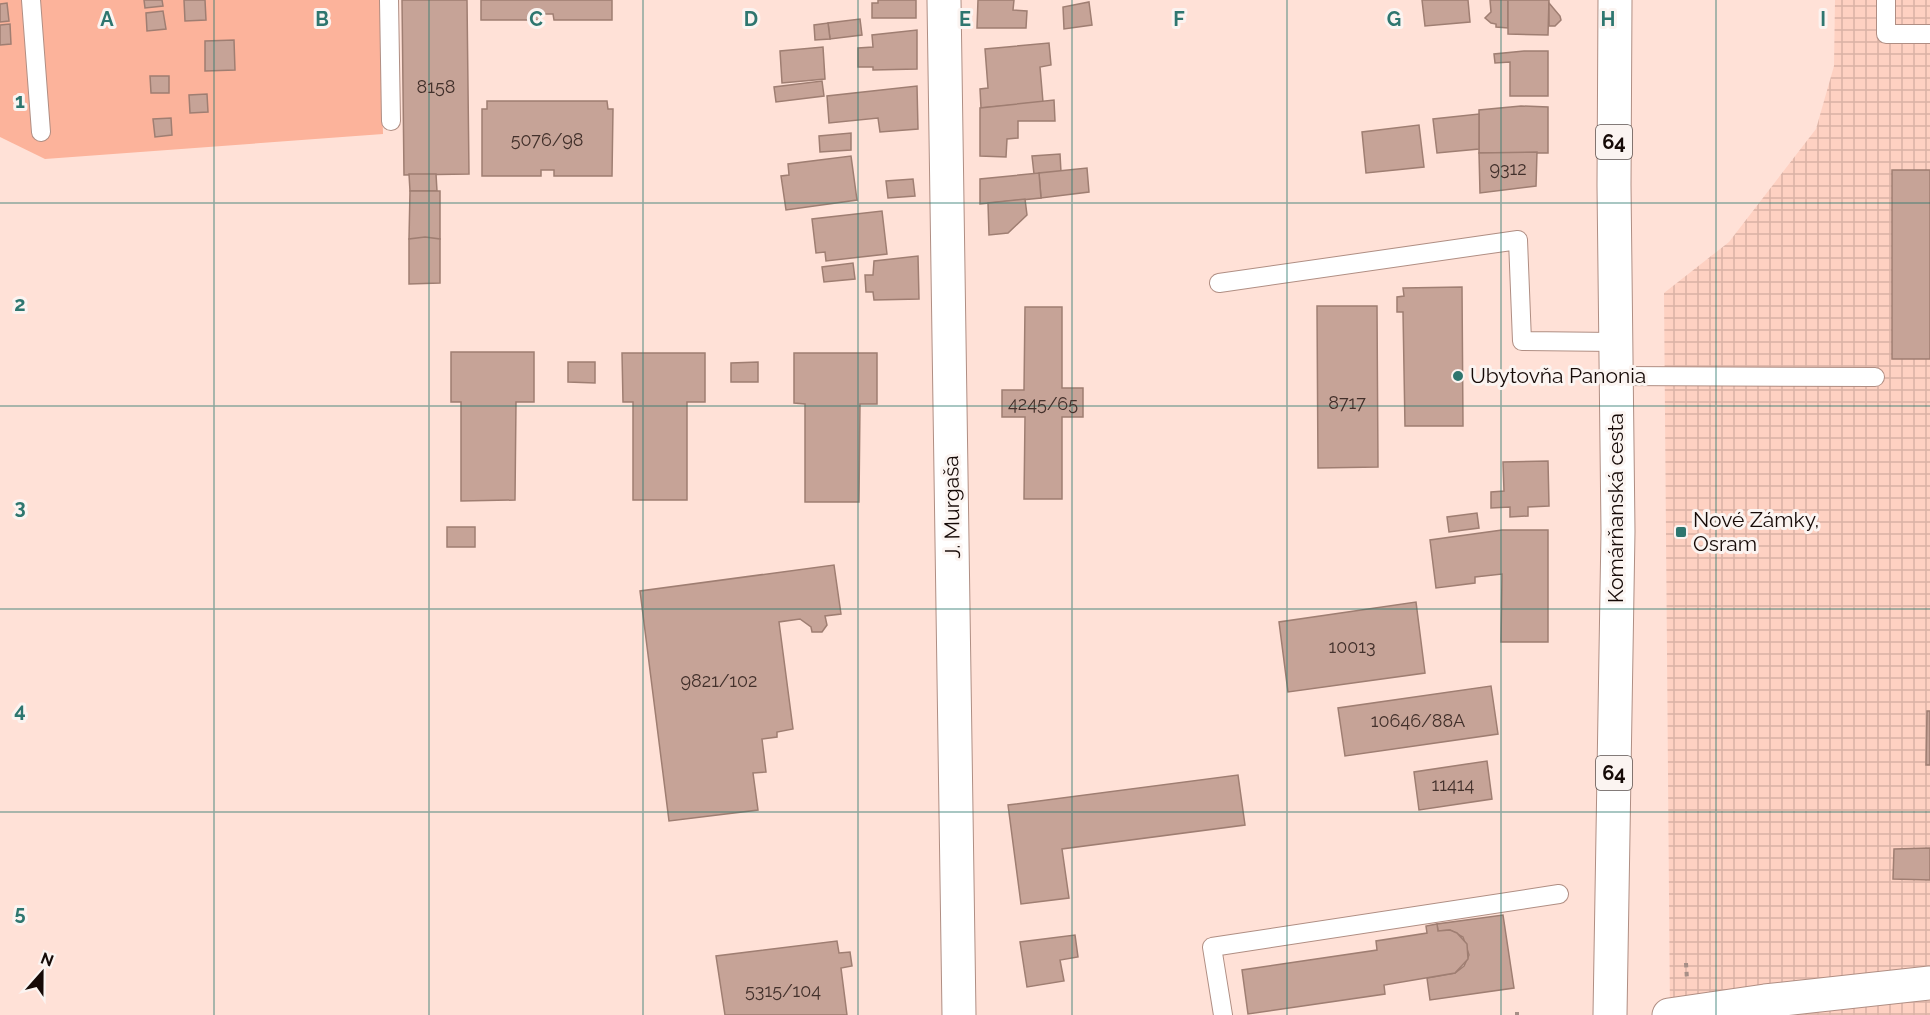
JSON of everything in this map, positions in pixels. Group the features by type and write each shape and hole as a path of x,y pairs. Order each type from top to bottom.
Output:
{"street":[{"name":"J. Murgaša","path":"944,0 959,1015"},
{"name":"Komárňanská cesta","path":"1610,1015 1618,531 1615,342 1615,0"},
{"path":"1669,1015 1766,1008 1930,983"}],"lane":[{"path":"32,0 41,132"},
{"path":"388,0 391,121"},
{"path":"1886,0 1886,34 1930,34"},
{"path":"1219,283 1518,240 1522,341 1615,342"},
{"path":"1616,376 1875,376"},
{"path":"1222,1015 1212,947 1559,894"}],"shaded area":[{"path":"0,0 380,0 383,134 45,159 0,137"},
{"path":"1835,0 1930,0 1930,1015 1670,1015 1664,293 1729,242 1816,129 1834,66"}],"building":[{"path":"144,0 162,0 163,6 145,8"},
{"path":"184,0 205,0 206,20 185,21"},
{"path":"402,0 467,0 469,174 404,175"},
{"path":"481,0 612,0 612,20 554,20 553,14 541,14 540,20 481,20"},
{"path":"878,0 916,0 916,18 872,18 872,3 878,3"},
{"path":"978,0 1014,0 1013,10 1027,11 1026,28 977,28"},
{"path":"1422,0 1468,0 1470,22 1425,26"},
{"path":"1490,0 1508,0 1508,28 1496,27 1496,24 1485,18 1491,12"},
{"path":"1508,0 1549,0 1548,35 1508,34"},
{"path":"1089,2 1092,25 1064,29 1063,7"},
{"path":"7,3 9,21 0,22 0,4"},
{"path":"1549,3 1560,16 1561,20 1555,26 1549,26"},
{"path":"163,11 166,29 147,31 146,13"},
{"path":"860,19 862,35 830,39 828,23"},
{"path":"828,23 830,39 815,40 814,25"},
{"path":"10,24 11,44 0,45 0,25"},
{"path":"917,30 917,69 873,70 873,67 858,67 858,48 873,47 872,35"},
{"path":"234,40 235,70 205,71 205,41"},
{"path":"1049,43 1051,65 1040,67 1043,102 981,108 980,89 988,88 985,49"},
{"path":"823,47 825,79 782,83 780,51"},
{"path":"1548,51 1548,96 1510,96 1510,62 1495,63 1494,54"},
{"path":"150,76 169,76 169,93 151,93"},
{"path":"822,81 824,96 776,102 774,87"},
{"path":"917,86 918,129 880,132 878,118 829,123 827,96"},
{"path":"207,94 208,112 190,113 189,95"},
{"path":"1054,100 1055,121 1018,121 1018,138 1007,139 1006,157 980,156 980,108"},
{"path":"487,101 607,101 608,109 613,109 612,176 554,176 554,170 541,170 541,176 482,176 482,109 487,109"},
{"path":"1521,106 1548,107 1548,153 1479,153 1479,110"},
{"path":"1479,114 1479,149 1437,153 1433,119"},
{"path":"171,118 172,135 155,137 153,119"},
{"path":"1419,125 1424,167 1366,173 1362,132"},
{"path":"851,133 851,150 820,152 819,136"},
{"path":"1537,152 1536,186 1480,193 1479,153"},
{"path":"1060,154 1061,172 1034,174 1032,156"},
{"path":"851,156 857,200 786,210 781,176 789,175 788,164"},
{"path":"1087,168 1089,192 1041,198 1039,173"},
{"path":"1892,170 1930,170 1930,359 1892,359"},
{"path":"1039,173 1041,198 980,204 980,179"},
{"path":"409,174 436,174 437,191 410,191"},
{"path":"913,179 915,196 888,198 886,181"},
{"path":"410,191 440,191 440,239 409,239"},
{"path":"1025,199 1027,215 1008,233 989,235 988,203"},
{"path":"882,211 887,254 826,261 825,252 816,253 812,219"},
{"path":"425,237 440,239 440,283 409,284 409,239"},
{"path":"918,256 919,299 874,300 873,292 866,292 865,275 873,275 874,261"},
{"path":"853,263 855,279 824,282 822,267"},
{"path":"1462,287 1463,426 1405,426 1403,312 1397,312 1397,297 1404,296 1403,288"},
{"path":"1317,306 1377,306 1378,467 1318,468"},
{"path":"1025,307 1062,307 1062,388 1083,388 1083,417 1062,417 1062,499 1024,499 1025,417 1002,417 1002,390 1024,390"},
{"path":"451,352 534,352 534,402 516,402 515,500 461,501 461,402 451,402"},
{"path":"622,353 705,353 705,402 687,402 687,500 633,500 633,402 623,402"},
{"path":"794,353 877,353 877,404 860,404 859,502 805,502 805,404 794,403"},
{"path":"568,362 595,362 595,383 568,382"},
{"path":"758,362 758,382 731,382 731,363"},
{"path":"1548,461 1549,506 1528,507 1528,516 1510,517 1510,507 1491,508 1491,492 1504,491 1503,462"},
{"path":"1477,513 1479,528 1449,532 1447,517"},
{"path":"447,527 475,527 475,547 447,547"},
{"path":"1502,530 1548,530 1548,642 1501,642 1502,574 1475,577 1475,583 1436,588 1430,540"},
{"path":"834,565 841,614 825,616 827,625 822,632 812,632 811,627 800,619 779,622 793,729 777,732 777,737 762,739 766,772 753,773 758,810 669,821 640,591"},
{"path":"1416,602 1425,673 1288,692 1279,622"},
{"path":"1491,686 1498,734 1345,756 1338,708"},
{"path":"1927,711 1930,711 1930,765 1926,765"},
{"path":"1487,761 1492,799 1419,810 1414,772"},
{"path":"1238,775 1245,825 1062,849 1069,898 1021,904 1008,805"},
{"path":"1930,848 1930,880 1893,879 1894,849"},
{"path":"1503,915 1514,988 1430,1000 1427,978 1455,973 1464,966 1469,955 1463,937 1450,930 1438,931 1437,924"},
{"path":"1437,924 1438,931 1450,930 1457,933 1467,944 1468,959 1455,973 1384,985 1385,994 1248,1014 1242,970 1377,950 1376,941 1427,933 1426,926"},
{"path":"1075,935 1078,957 1060,960 1064,981 1027,987 1020,942"},
{"path":"837,941 839,953 850,952 852,966 841,968 847,1015 725,1015 716,956"}],"place":[{"name":"Ubytovňa Panonia","path":"1458,376"},
{"name":"Nové Zámky, Osram","path":"1681,532"}]}
